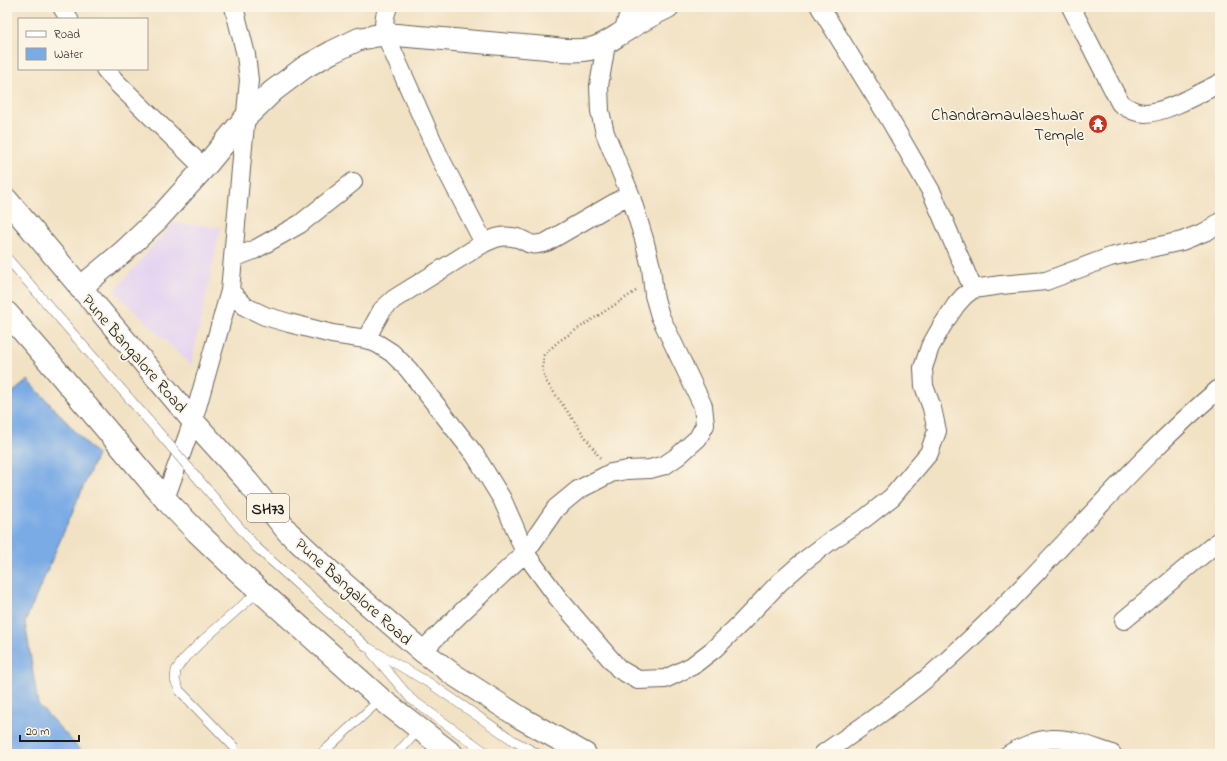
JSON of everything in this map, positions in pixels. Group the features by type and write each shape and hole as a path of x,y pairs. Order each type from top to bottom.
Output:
{"main road":[{"path":"80,288 123,252 158,219 204,168 246,117 273,91 312,63 359,39 385,34 574,50 590,50 614,38 645,18 668,7"},
{"name":"Pune Bangalore Road","path":"7,200 193,421 247,481 288,532 335,576 422,651 454,675 521,718 584,754"},
{"path":"7,313 165,499 224,558 381,698 418,729 452,754"}],"street":[{"path":"62,7 69,18"},
{"path":"165,499 193,421 230,291 249,80 246,55 234,7"},
{"path":"388,7 383,24 385,34 440,158 484,243"},
{"path":"422,651 525,553 556,508 578,490 611,473 627,470 650,469 666,465 698,438 705,425 703,406 660,316 654,295 651,267 644,239 630,194 605,133 600,111 600,86 614,38 631,7"},
{"path":"820,7 890,120 932,193 973,289"},
{"path":"1071,7 1120,103 1131,111 1146,113 1161,110 1189,99 1220,83"},
{"path":"106,70 116,82 204,168"},
{"path":"233,258 254,250 300,224 353,182"},
{"path":"366,339 382,310 394,299 484,243 499,237 512,237 536,246 547,242 630,194"},
{"path":"230,291 246,307 265,316 332,334 366,339 378,344 392,353 408,369 475,455 502,499 525,553 558,598 619,669 638,680 666,679 692,666 741,623 779,583 804,561 829,542 864,519 892,497 928,453 937,431 932,408 924,386 923,368 930,347 942,326 956,305 973,289 1046,281 1110,257 1182,241 1207,231 1220,222"},
{"path":"823,754 899,700 933,673 1001,610 1158,445 1192,412 1220,388"},
{"path":"1124,620 1220,540"},
{"path":"1008,754 1025,745 1052,739 1071,747 1112,754"}],"lane":[{"path":"7,258 256,547 367,647 411,698 488,754"},
{"path":"234,747 179,690 175,680 176,670 183,660 202,641 260,590"},
{"path":"367,647 431,684 514,741 538,754"},
{"path":"321,754 381,698"},
{"path":"397,754 418,729"}],"path":[{"path":"611,473 546,382 542,368 544,355 559,341 652,280"}],"shaded area":[{"path":"173,223 221,227 191,365 114,291"}],"water":[{"path":"28,380 97,455 25,622 38,704 84,754 7,754 7,397"}],"place":[{"name":"Chandramaulaeshwar Temple","path":"1098,124"}]}
